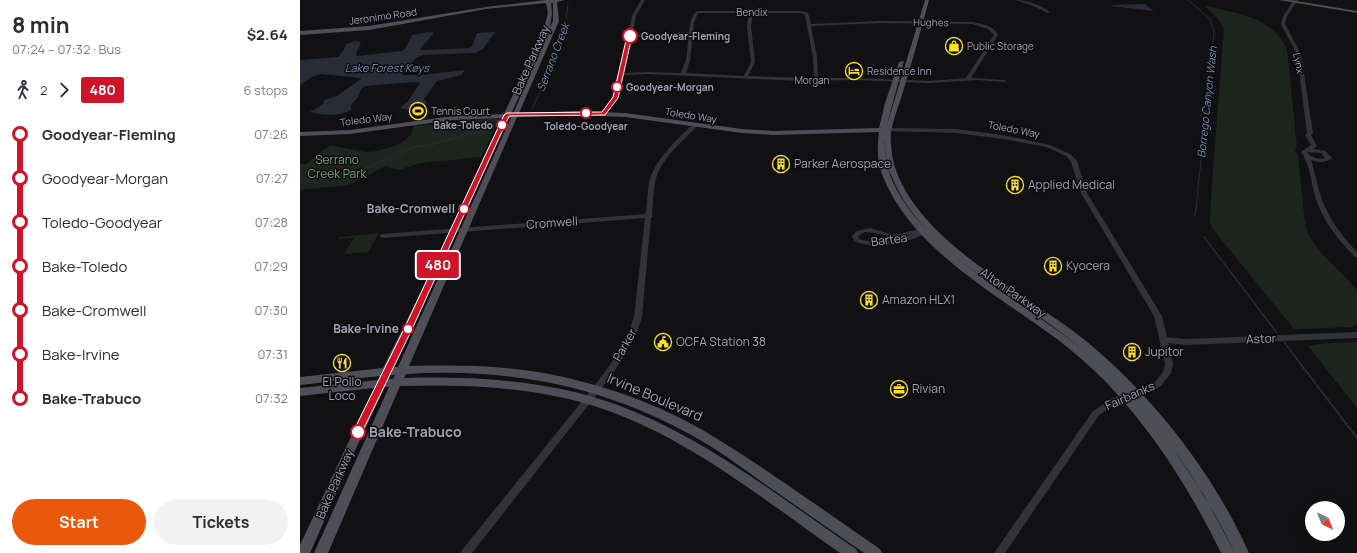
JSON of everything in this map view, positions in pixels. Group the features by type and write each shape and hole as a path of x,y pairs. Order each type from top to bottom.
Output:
{"main road":[{"name":"Jeronimo Road","path":"300,33 374,27 479,10 563,0"},
{"name":"Alton Parkway","path":"885,130 917,22 921,0"},
{"name":"Alton Parkway","path":"917,22 927,0"},
{"path":"1281,0 1357,11"},
{"name":"Bake Parkway","path":"320,553 554,27 556,21 551,1"},
{"name":"Bake Parkway","path":"303,553 547,28 551,1"},
{"name":"Alton Parkway","path":"900,81 886,114 885,130 887,150 896,181 928,231 1079,341 1105,363 1131,396 1191,483 1228,553"},
{"name":"Toledo Way","path":"300,134 342,132 435,120 515,114 603,114 694,126 764,132 885,130"},
{"path":"860,131 879,126 883,116 886,114"},
{"path":"486,159 496,158"},
{"name":"Irvine Boulevard","path":"385,377 402,370 506,372 552,378 596,389 648,409 696,432 875,553"},
{"path":"300,381 385,377"},
{"path":"302,392 385,377"},
{"name":"Irvine Boulevard","path":"385,377 396,381 510,385 540,388 588,399 652,424 699,450 851,553"},
{"name":"Alton Parkway","path":"1131,396 1167,430 1194,467 1220,510 1242,553"}],"street":[{"path":"603,114 615,98 635,13 643,0"},
{"path":"1018,0 1048,12"},
{"name":"Lynx","path":"1294,1 1285,16 1283,24 1299,54 1310,133 1308,135 1314,146 1307,152 1314,176 1318,198 1325,216 1342,240 1357,256"},
{"name":"Bendix","path":"690,33 696,13 699,12 805,12 807,14 808,25"},
{"path":"745,78 753,62 749,26 752,12"},
{"name":"Hughes","path":"808,25 917,22 972,23 989,28 996,32 995,38 969,76 968,80"},
{"path":"808,25 815,57 816,80"},
{"path":"630,36 690,33 688,60 683,75"},
{"name":"Morgan","path":"620,74 816,80 930,82 968,80 1005,81"},
{"name":"Parker","path":"466,553 596,389 626,347 637,321 650,216 652,182 655,171 673,148 694,126"},
{"name":"Toledo Way","path":"885,130 942,130 988,134 1048,146 1068,155 1074,161"},
{"path":"1310,133 1329,158 1321,160 1315,164 1316,172 1314,176"},
{"path":"1307,152 1315,149 1326,153"},
{"path":"1307,152 1321,160"},
{"name":"Fairbanks","path":"999,553 1096,413 1111,403 1146,391 1158,384 1167,372 1169,364 1158,316 1151,302 1084,193 1074,161"},
{"name":"Cromwell","path":"382,236 650,216"},
{"name":"Bartea","path":"867,231 881,231 897,236 914,232 928,231 918,235 887,242 862,243 856,240 855,236 860,232 867,231"},
{"name":"Astor","path":"1164,340 1186,342 1357,334"}],"green space":[{"path":"1205,6 1240,14 1263,23 1281,39 1287,50 1297,147 1295,150 1298,156 1305,223 1308,234 1318,249 1357,290 1357,324 1352,327 1294,329 1212,228 1210,222 1211,197 1224,29 1219,20"},
{"name":"Serrano Creek Park","path":"495,118 499,120 481,157 421,163 398,170 386,166 349,185 300,190 300,164 306,164 330,145 365,152 379,151 402,142 412,132 413,126"},
{"path":"379,233 368,252 344,254 354,238 338,239 339,237"},
{"path":"1357,342 1357,408 1308,346"}],"water":[{"path":"1145,4 1154,11 1111,6 1112,5"},
{"name":"Lake Forest Keys","path":"429,32 434,33 420,49 421,50 469,48 472,46 477,33 495,32 483,49 475,53 423,55 416,58 402,75 422,75 465,70 461,75 437,81 424,99 427,102 422,106 411,109 400,108 408,101 420,83 415,82 365,86 361,89 358,97 351,105 351,110 347,112 325,115 310,112 323,104 324,100 337,96 362,78 321,74 312,77 300,85 300,60 338,57 346,44 356,41 361,42 356,54 357,56 402,51 405,49 412,35"}],"waterway":[{"name":"Borrego Canyon Wash","path":"1188,0 1210,19 1214,32 1196,208"},
{"name":"Serrano Creek","path":"532,109 550,71 560,45 568,3"},
{"name":"Serrano Creek","path":"300,182 350,175 415,147 432,145 467,134 492,130"},
{"name":"Borrego Canyon Wash","path":"1195,215 1196,207"},
{"name":"Borrego Canyon Wash","path":"1204,237 1277,333"},
{"name":"Borrego Canyon Wash","path":"1284,342 1297,359"},
{"name":"Borrego Canyon Wash","path":"1296,358 1357,438"}],"bus line":[{"name":"480","path":"358,432 393,362 507,115 578,113 603,114 615,98 630,36"}],"place":[{"name":"Goodyear-Fleming","path":"630,36"},
{"name":"Public Storage","path":"954,46"},
{"name":"Residence Inn","path":"854,71"},
{"name":"Goodyear-Morgan","path":"617,87"},
{"name":"Tennis Court","path":"418,111"},
{"name":"Toledo-Goodyear","path":"586,113"},
{"name":"Bake-Toledo","path":"502,125"},
{"name":"Parker Aerospace","path":"781,164"},
{"name":"Applied Medical","path":"1015,185"},
{"name":"Bake-Cromwell","path":"464,209"},
{"name":"Kyocera","path":"1053,266"},
{"name":"Amazon HLX1","path":"869,300"},
{"name":"Bake-Irvine","path":"408,329"},
{"name":"OCFA Station 38","path":"663,342"},
{"name":"Jupitor","path":"1132,352"},
{"name":"El Pollo Loco","path":"342,363"},
{"name":"Rivian","path":"899,389"},
{"name":"Bake-Trabuco","path":"358,432"}]}
